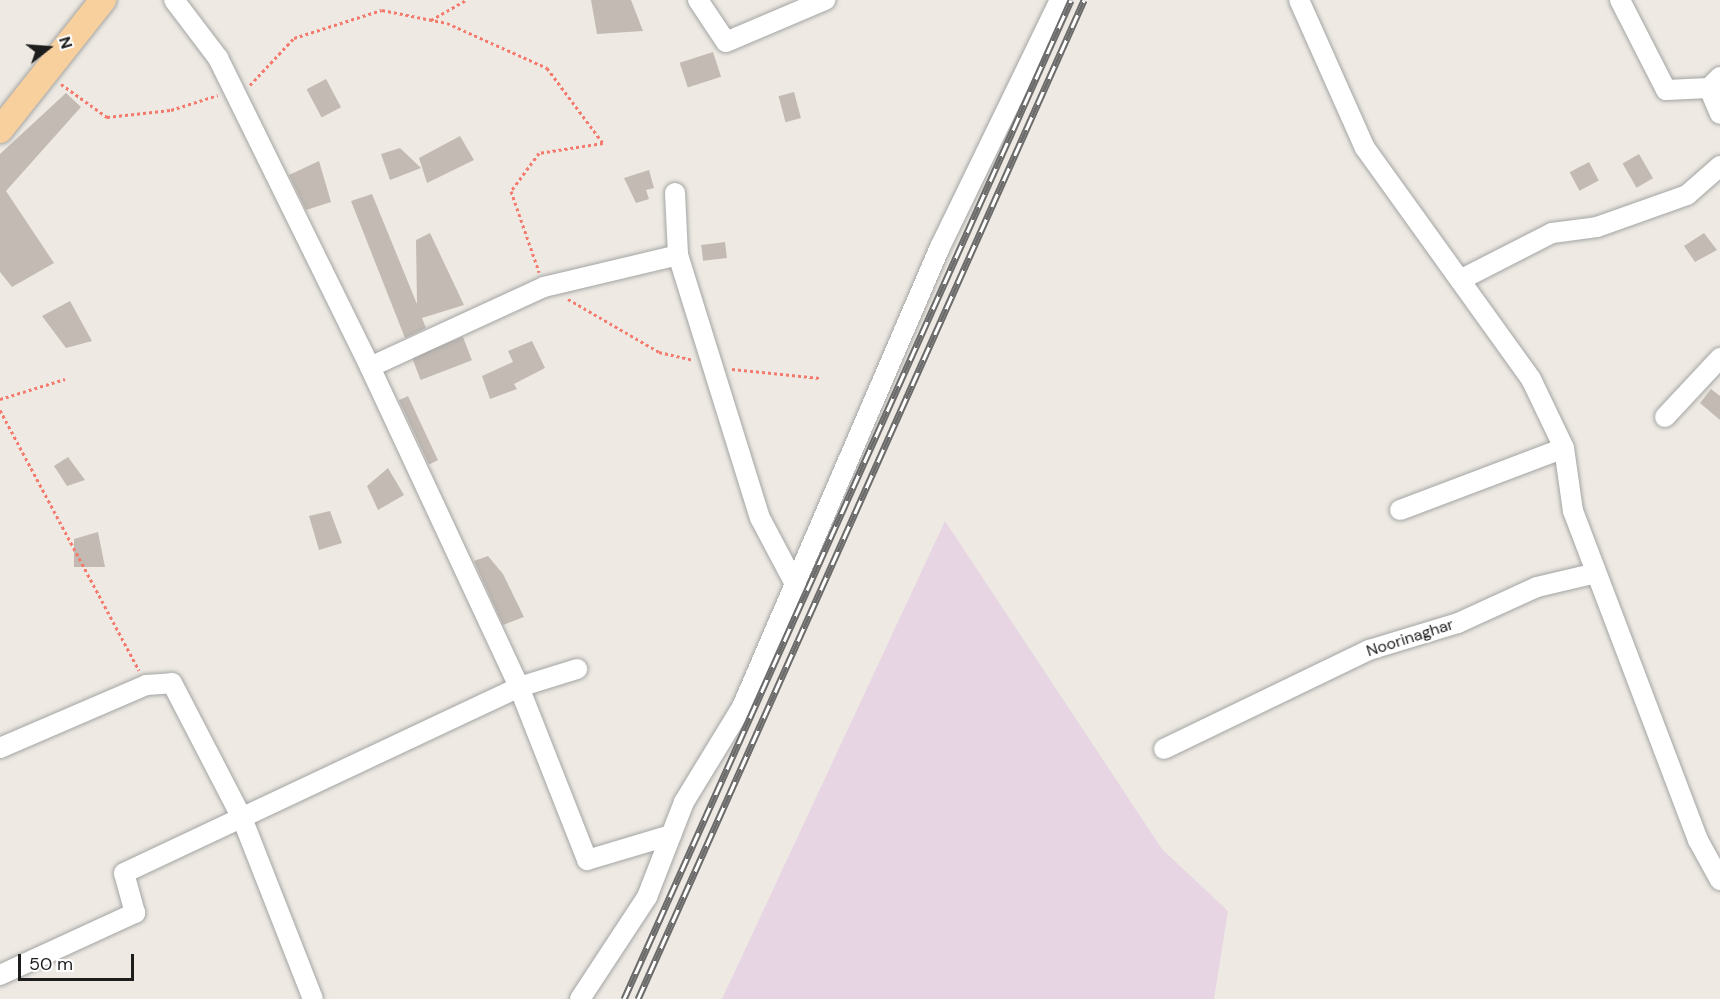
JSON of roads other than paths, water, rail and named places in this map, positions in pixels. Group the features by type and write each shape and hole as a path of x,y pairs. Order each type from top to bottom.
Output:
{"main road":[{"path":"0,130 103,0"}],"street":[{"path":"174,0 218,58 232,91 370,367 519,687 587,860 671,835"},
{"path":"698,0 726,42 825,0"},
{"path":"580,999 647,897 684,802 742,707 797,588 831,492 940,247 1060,0"},
{"path":"1299,0 1365,148 1531,379 1564,448 1573,511 1596,573 1698,840 1720,880"},
{"path":"1620,0 1666,90 1715,83 1720,114"},
{"path":"1460,280 1552,234 1597,227 1687,195 1720,166"},
{"path":"675,193 678,255 760,518 797,588"},
{"path":"370,367 544,286 678,255"},
{"path":"1665,417 1720,358"},
{"path":"1401,510 1564,448"},
{"name":"Noorinaghar","path":"1164,749 1369,650 1458,623 1537,587 1596,573"},
{"path":"0,975 135,914 124,873 519,687 577,669"},
{"path":"0,748 146,685 172,683 242,818 313,999"}],"railway":[{"path":"624,999 1071,0"},
{"path":"638,999 1084,0"}]}
